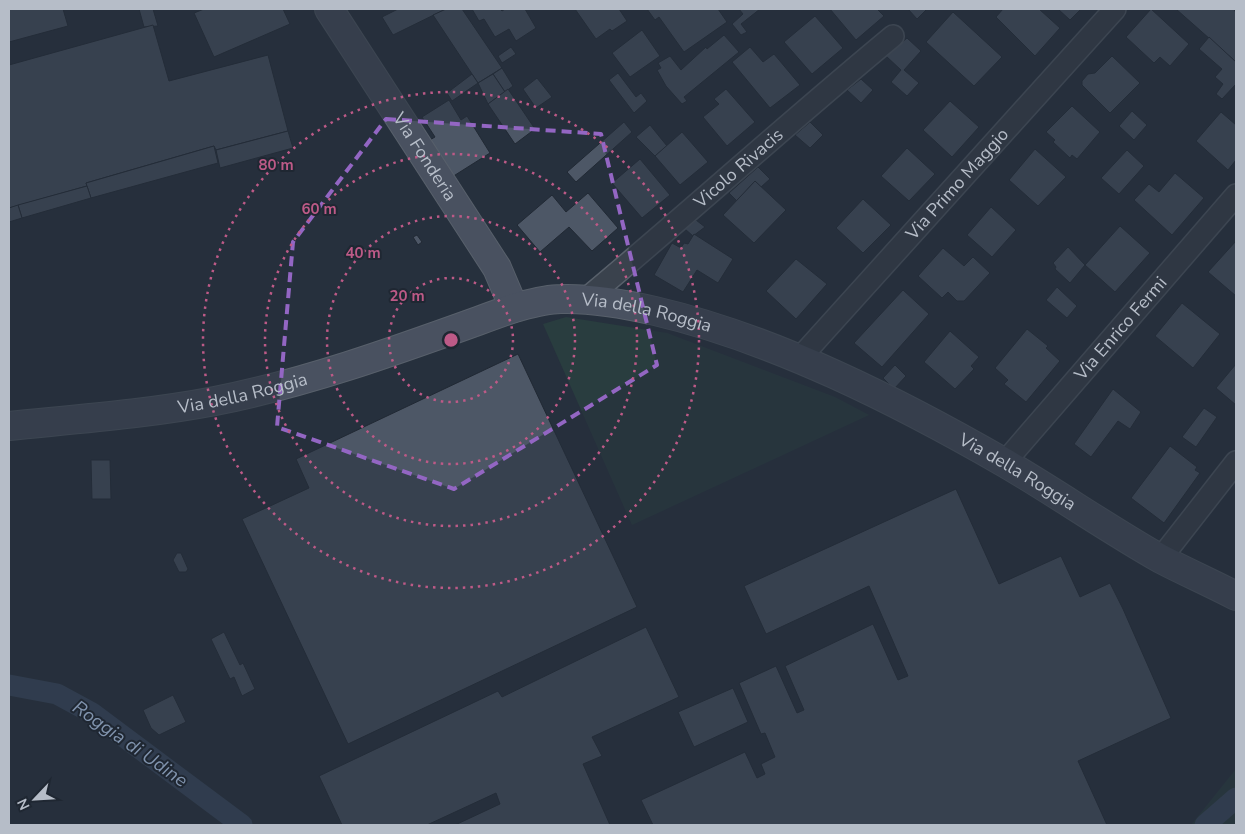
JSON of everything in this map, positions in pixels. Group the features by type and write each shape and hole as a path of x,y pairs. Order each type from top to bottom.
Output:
{"street":[{"name":"Via Fonderia","path":"329,9 497,268 514,308"},
{"name":"Via Primo Maggio","path":"799,359 1115,9"},
{"name":"Vicolo Rivacis","path":"586,300 726,181 808,106 893,36"},
{"name":"Via Enrico Fermi","path":"1004,463 1236,195"},
{"name":"Via della Roggia","path":"9,426 116,416 215,401 304,379 514,308 559,299 628,305 672,315 726,331 799,359 887,400 1004,463 1161,558 1233,589"},
{"path":"1161,558 1236,462"}],"highlighted area":[{"path":"386,119 601,134 657,365 454,489 277,427 293,242"}],"green space":[{"path":"566,317 667,333 835,397 869,415 632,525 543,324"},
{"path":"1236,769 1236,825 1191,825"}],"building":[{"path":"9,9 63,9 68,26 9,42"},
{"path":"139,9 153,9 158,26 144,27"},
{"path":"204,9 283,9 290,24 214,57 194,13"},
{"path":"398,9 446,9 393,35 382,17"},
{"path":"446,9 462,9 502,68 478,83 433,15"},
{"path":"472,9 500,9 502,11 505,9 525,9 536,28 516,41 509,29 495,37 484,19 479,21"},
{"path":"575,9 619,9 627,21 612,31 610,29 596,39"},
{"path":"647,9 718,9 727,22 684,52 659,17 655,20"},
{"path":"739,9 760,9 741,24 747,32 741,35 732,24 743,14"},
{"path":"830,9 877,9 884,16 856,40"},
{"path":"908,9 927,9 917,19"},
{"path":"1003,9 1039,9 1060,28 1035,56 996,17"},
{"path":"1058,9 1081,9 1070,20"},
{"path":"1151,9 1189,44 1170,66 1160,57 1154,63 1126,37"},
{"path":"1176,9 1234,9 1236,13 1236,62"},
{"path":"953,12 1002,57 974,86 926,42"},
{"path":"815,16 843,48 812,74 784,42"},
{"path":"153,25 169,81 268,55 288,131 216,150 214,146 86,183 87,186 9,208 9,65"},
{"path":"642,30 660,56 630,77 612,53"},
{"path":"724,35 739,52 684,97 687,101 682,104 666,86 657,70 661,68 658,63 670,56 681,70 706,47 707,49"},
{"path":"1209,37 1236,62 1236,84 1222,99 1216,94 1223,84 1215,77 1222,69 1199,49"},
{"path":"907,38 921,51 904,70 919,83 907,96 891,82 901,70 886,56"},
{"path":"511,47 516,54 502,63 498,56"},
{"path":"750,47 763,62 774,54 800,85 770,108 732,62"},
{"path":"1112,56 1140,83 1110,113 1082,85 1082,81 1088,74 1095,73"},
{"path":"502,68 513,86 505,92 493,74"},
{"path":"618,73 636,97 641,93 647,101 634,113 609,80"},
{"path":"472,74 478,83 452,101 447,93"},
{"path":"493,74 505,92 488,104 478,83"},
{"path":"537,78 552,97 536,108 523,89"},
{"path":"861,79 873,90 861,103 847,90"},
{"path":"508,89 535,129 515,144 488,104"},
{"path":"726,89 755,122 727,146 703,117 719,104 714,99"},
{"path":"449,100 461,120 467,116 490,153 452,177 428,141 435,137 422,117"},
{"path":"950,101 979,127 952,157 923,130"},
{"path":"1072,106 1100,132 1077,159 1072,155 1070,158 1053,142 1055,140 1046,132"},
{"path":"1132,111 1147,125 1134,140 1119,126"},
{"path":"1221,112 1236,125 1236,160 1228,170 1196,141"},
{"path":"624,122 632,132 576,182 567,172"},
{"path":"810,122 823,135 810,148 795,135"},
{"path":"650,125 667,146 655,156 636,137"},
{"path":"288,131 293,148 220,168 216,150"},
{"path":"682,132 708,162 680,185 655,156"},
{"path":"214,146 218,163 91,198 86,183"},
{"path":"907,148 935,174 909,201 881,176"},
{"path":"1035,149 1066,177 1038,206 1009,180"},
{"path":"1127,150 1144,166 1119,194 1101,178"},
{"path":"640,159 670,195 642,218 612,183"},
{"path":"758,167 770,179 761,187 755,181 737,201 729,193"},
{"path":"1175,173 1204,198 1172,235 1134,200 1149,184 1159,192"},
{"path":"755,181 786,210 754,243 723,215"},
{"path":"87,186 91,198 22,218 18,205"},
{"path":"588,193 618,228 592,251 569,227 540,252 517,225 552,195 566,212"},
{"path":"863,199 891,225 863,253 836,228"},
{"path":"18,205 22,218 9,222 9,208"},
{"path":"991,207 1016,230 992,257 967,235"},
{"path":"696,220 705,227 693,236 685,229"},
{"path":"1120,226 1150,253 1115,292 1085,265"},
{"path":"694,234 733,259 718,283 697,270 683,292 654,275 672,243 681,248 684,243 688,244"},
{"path":"417,235 422,242 418,245 413,237"},
{"path":"1236,241 1236,296 1208,272"},
{"path":"1068,247 1085,265 1070,283 1055,269 1056,267 1053,263"},
{"path":"943,248 964,266 973,257 990,273 964,301 957,301 948,292 942,298 918,276"},
{"path":"796,259 827,284 796,319 766,291"},
{"path":"1057,287 1077,306 1067,318 1046,300"},
{"path":"903,290 929,314 882,367 854,343"},
{"path":"1182,303 1220,334 1193,368 1155,336"},
{"path":"1027,329 1048,346 1046,348 1060,361 1026,402 1004,384 1008,380 995,368"},
{"path":"950,331 979,357 971,366 974,369 955,389 924,362"},
{"path":"518,354 637,607 348,744 242,519 309,488 296,459"},
{"path":"1236,364 1236,405 1216,388"},
{"path":"895,365 906,376 894,389 883,378"},
{"path":"1113,389 1141,412 1130,429 1118,421 1091,457 1074,444"},
{"path":"1204,408 1217,417 1196,447 1182,437"},
{"path":"1170,446 1197,467 1195,470 1200,473 1164,523 1131,498"},
{"path":"91,460 110,460 111,499 92,499"},
{"path":"956,489 999,584 1061,556 1080,597 1110,583 1123,609 1171,718 1078,761 1107,825 653,825 641,800 745,752 757,778 765,774 761,764 775,757 765,733 761,734 739,683 776,666 797,713 804,710 785,666 873,624 898,680 908,676 869,586 766,634 744,586"},
{"path":"177,553 181,553 188,569 186,572 179,572 173,560"},
{"path":"646,627 679,697 592,737 602,756 583,764 610,825 455,825 500,804 496,793 427,825 342,825 319,776 498,691 502,697"},
{"path":"224,632 240,665 243,663 255,689 242,696 234,677 230,679 211,639"},
{"path":"733,688 748,722 694,747 678,712"},
{"path":"173,695 186,722 159,735 151,728 143,710"}],"waterway":[{"name":"Roggia di Udine","path":"9,685 57,694 92,713 242,825"},
{"name":"Roggia di Udine","path":"1205,825 1236,798"}]}
